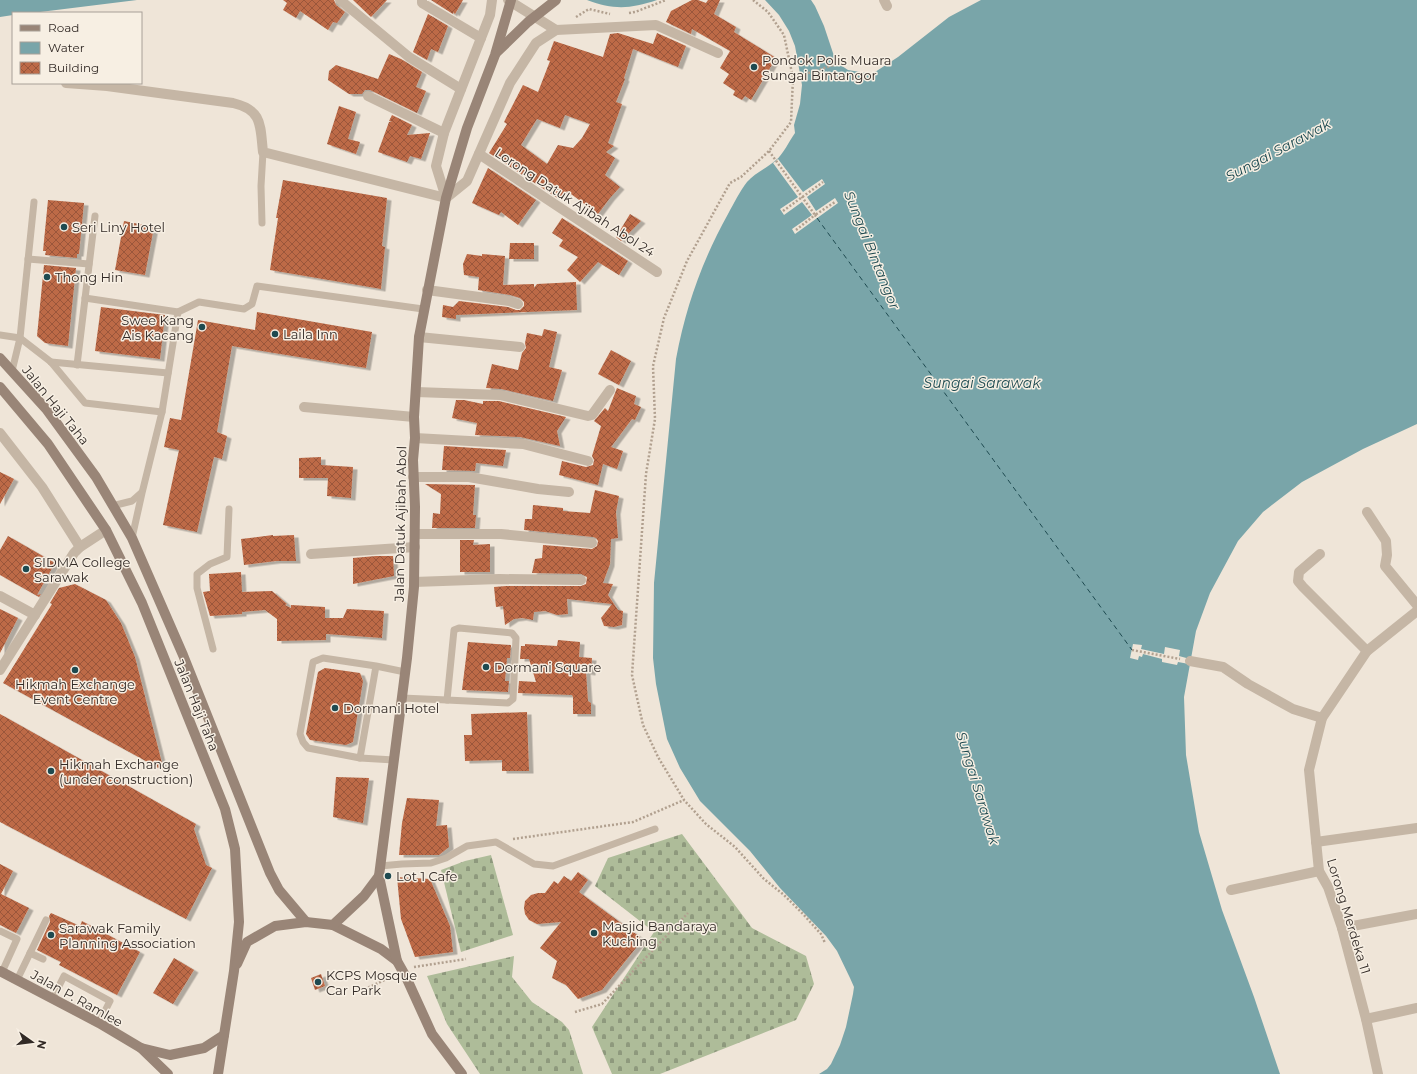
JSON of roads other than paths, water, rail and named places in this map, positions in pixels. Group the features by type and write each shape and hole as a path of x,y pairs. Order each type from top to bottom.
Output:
{"main road":[{"name":"Jalan Datuk Ajibah Abol","path":"397,961 380,871 402,698 414,582 415,534 413,460 419,337 423,309 446,198 467,128 495,55 509,0"},
{"path":"495,55 528,22 556,0"},
{"name":"Jalan Haji Taha","path":"0,358 47,410 96,477 132,538 184,654 270,873 279,890 306,922"},
{"name":"Jalan Haji Taha","path":"0,387 48,444 106,530 142,603 226,809 234,849 239,922 234,972 218,1074"},
{"name":"Jalan Datuk Ajibah Abol","path":"333,925 364,896 380,871"},
{"path":"234,972 247,942 275,926 306,922 333,925 382,949 397,961 432,1034 462,1074"},
{"name":"Jalan P. Ramlee","path":"1,972 53,998 141,1048 168,1074"},
{"name":"Jalan P. Ramlee","path":"141,1048 170,1055 204,1048 224,1035"}],"street":[{"path":"340,0 409,57 461,89"},
{"path":"422,0 422,3 481,38"},
{"path":"446,198 436,166 444,133 490,15 492,0"},
{"path":"509,0 556,30"},
{"path":"446,198 468,181 510,83 536,42 556,30 656,24 718,53"},
{"path":"80,84 107,86 243,105 252,110 259,121 263,152 446,198"},
{"path":"368,96 444,133"},
{"name":"Lorong Datuk Ajibah Abol 24","path":"479,154 657,272"},
{"path":"427,290 509,301 518,304"},
{"path":"419,337 520,347"},
{"path":"416,392 500,395 588,416 592,415 610,390"},
{"path":"304,407 414,416"},
{"path":"0,432 42,487 80,547"},
{"path":"415,438 523,444 588,462"},
{"path":"413,476 469,477 538,489 569,492"},
{"path":"1367,512 1386,541 1387,555 1385,566 1417,605"},
{"path":"0,668 74,553 80,547 106,530"},
{"path":"415,534 501,534 592,544"},
{"path":"311,554 415,547"},
{"path":"1320,554 1298,572 1298,581 1367,651"},
{"path":"414,582 499,579 581,580"},
{"path":"0,596 35,615"},
{"name":"Lorong Merdeka 11","path":"1378,1074 1366,1019 1342,928 1328,887 1320,871 1309,770 1322,718 1367,651 1417,611"},
{"path":"1190,661 1223,667 1248,684 1293,709 1322,718"},
{"path":"1316,842 1417,828"},
{"path":"1231,890 1320,871"},
{"path":"1342,928 1417,914"},
{"path":"1366,1019 1417,1008"}],"lane":[{"path":"262,223 261,186 263,152"},
{"path":"12,371 20,338 34,202"},
{"path":"77,365 95,216"},
{"path":"28,259 89,264"},
{"path":"85,298 178,312 199,302 244,309 252,304 257,286 423,309"},
{"path":"132,538 162,412 178,312"},
{"path":"0,335 20,338 51,362 85,404 162,412"},
{"path":"51,362 168,373"},
{"path":"112,506 132,501 142,493"},
{"path":"213,649 196,588 198,574 210,564 227,557 229,509"},
{"path":"402,698 508,703 513,699 516,638 512,633 458,628 454,630 447,700"},
{"path":"394,760 360,758 308,748 303,742 300,734 301,726 313,662 323,658 405,672"},
{"path":"360,758 376,666"},
{"path":"380,871 402,864 431,863 446,858 467,846 496,842 534,864 553,866 655,829"},
{"path":"17,980 46,920"},
{"path":"0,931 17,939 1,972"},
{"path":"30,953 43,959"},
{"path":"53,998 64,976 110,1001 99,1023"}],"water":[{"path":"0,0 137,0 40,12 12,12 12,15 0,17"},
{"path":"587,0 657,0 630,7 614,7"},
{"name":"Sungai Sarawak","path":"765,0 811,0 824,26 836,62 848,70 872,74 898,57 949,17 981,0 1417,0 1417,424 1363,449 1302,482 1263,512 1238,541 1210,593 1196,631 1184,697 1186,755 1199,832 1222,910 1280,1074 819,1074 827,1069 831,1064 840,1045 846,1027 854,987 837,951 826,936 780,888 750,851 700,801 680,768 667,739 656,684 653,658 654,583 676,359 680,339 696,284 710,249 739,193 747,182 778,158 795,133 794,125 800,104 802,85 795,46 789,31 779,15"}],"place":[{"name":"Pondok Polis Muara Sungai Bintangor","path":"754,67"},
{"name":"Seri Liny Hotel","path":"64,227"},
{"name":"Thong Hin","path":"47,277"},
{"name":"Swee Kang Ais Kacang","path":"202,327"},
{"name":"Laila Inn","path":"275,334"},
{"name":"SIDMA College Sarawak","path":"26,569"},
{"name":"Dormani Square","path":"486,667"},
{"name":"Hikmah Exchange Event Centre","path":"75,670"},
{"name":"Dormani Hotel","path":"335,708"},
{"name":"Hikmah Exchange (under construction)","path":"51,771"},
{"name":"Lot 1 Cafe","path":"388,876"},
{"name":"Masjid Bandaraya Kuching","path":"594,933"},
{"name":"Sarawak Family Planning Association","path":"51,935"},
{"name":"KCPS Mosque Car Park","path":"318,982"}],"water label":[{"name":"Sungai Bintangor","path":"872,250"}]}
